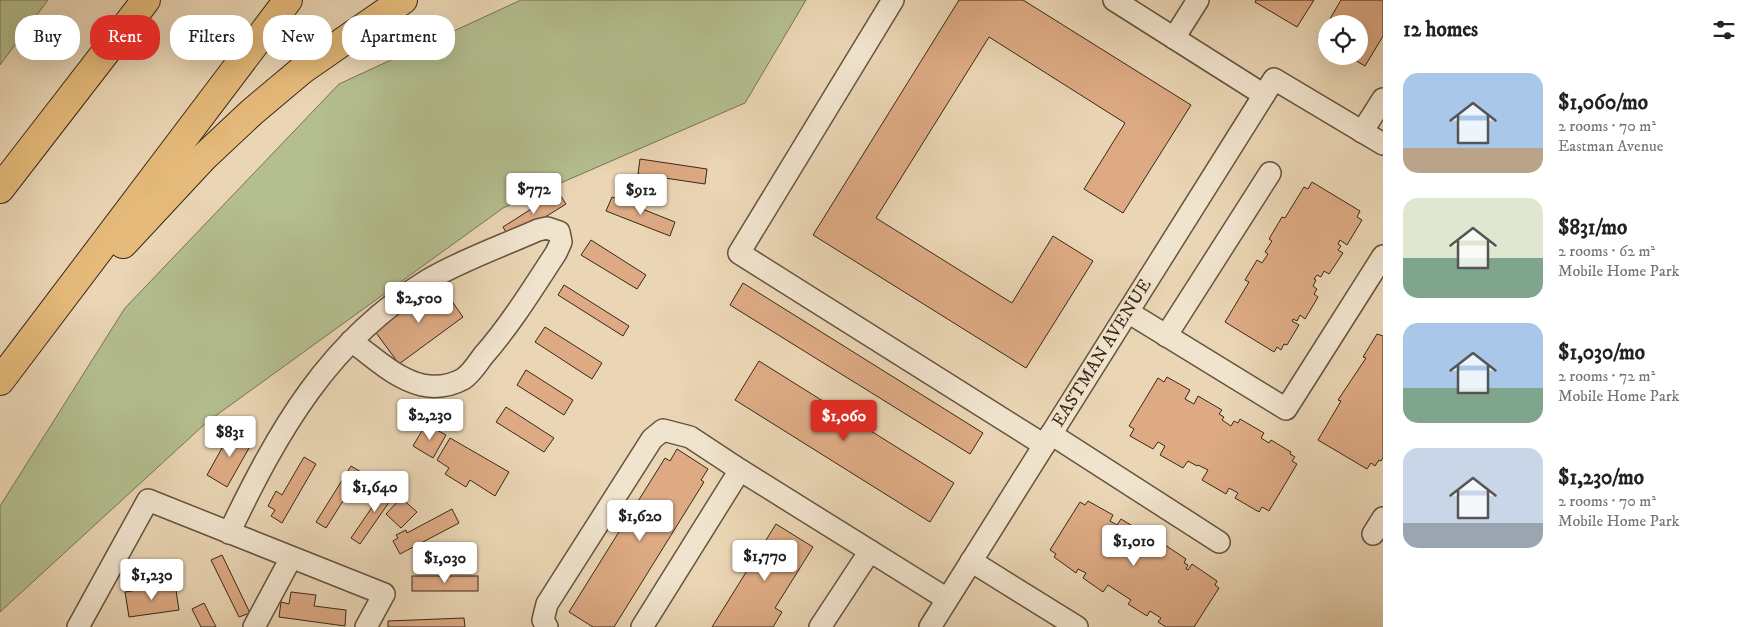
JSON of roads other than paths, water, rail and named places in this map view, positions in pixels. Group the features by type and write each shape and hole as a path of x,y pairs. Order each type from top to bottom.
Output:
{"highway":[{"path":"131,15 140,0"},
{"path":"133,15 146,0"},
{"path":"0,381 288,0"},
{"path":"72,286 112,256 204,157 252,112 302,70 403,0"},
{"path":"0,189 98,60"}],"street":[{"path":"893,0 738,253 1219,542"},
{"path":"1114,0 1174,38 1383,144"},
{"path":"1174,38 1198,0"},
{"name":"EASTMAN AVENUE","path":"930,627 1269,87"},
{"path":"1362,132 1383,98"},
{"path":"1166,336 1270,173"},
{"path":"229,533 263,461 290,418 319,377 351,341 372,319 428,280 538,230 547,228 559,232 561,242 556,253 503,334 466,378 440,387 403,378 386,368 351,341"},
{"path":"1128,312 1286,409 1383,256"},
{"path":"547,627 543,620 547,604 652,439 663,430 690,437 947,599"},
{"path":"642,627 740,470"},
{"path":"78,627 148,500 384,594 366,627"},
{"path":"820,627 870,551"},
{"path":"254,627 291,558"},
{"path":"971,561 1077,627"}]}
